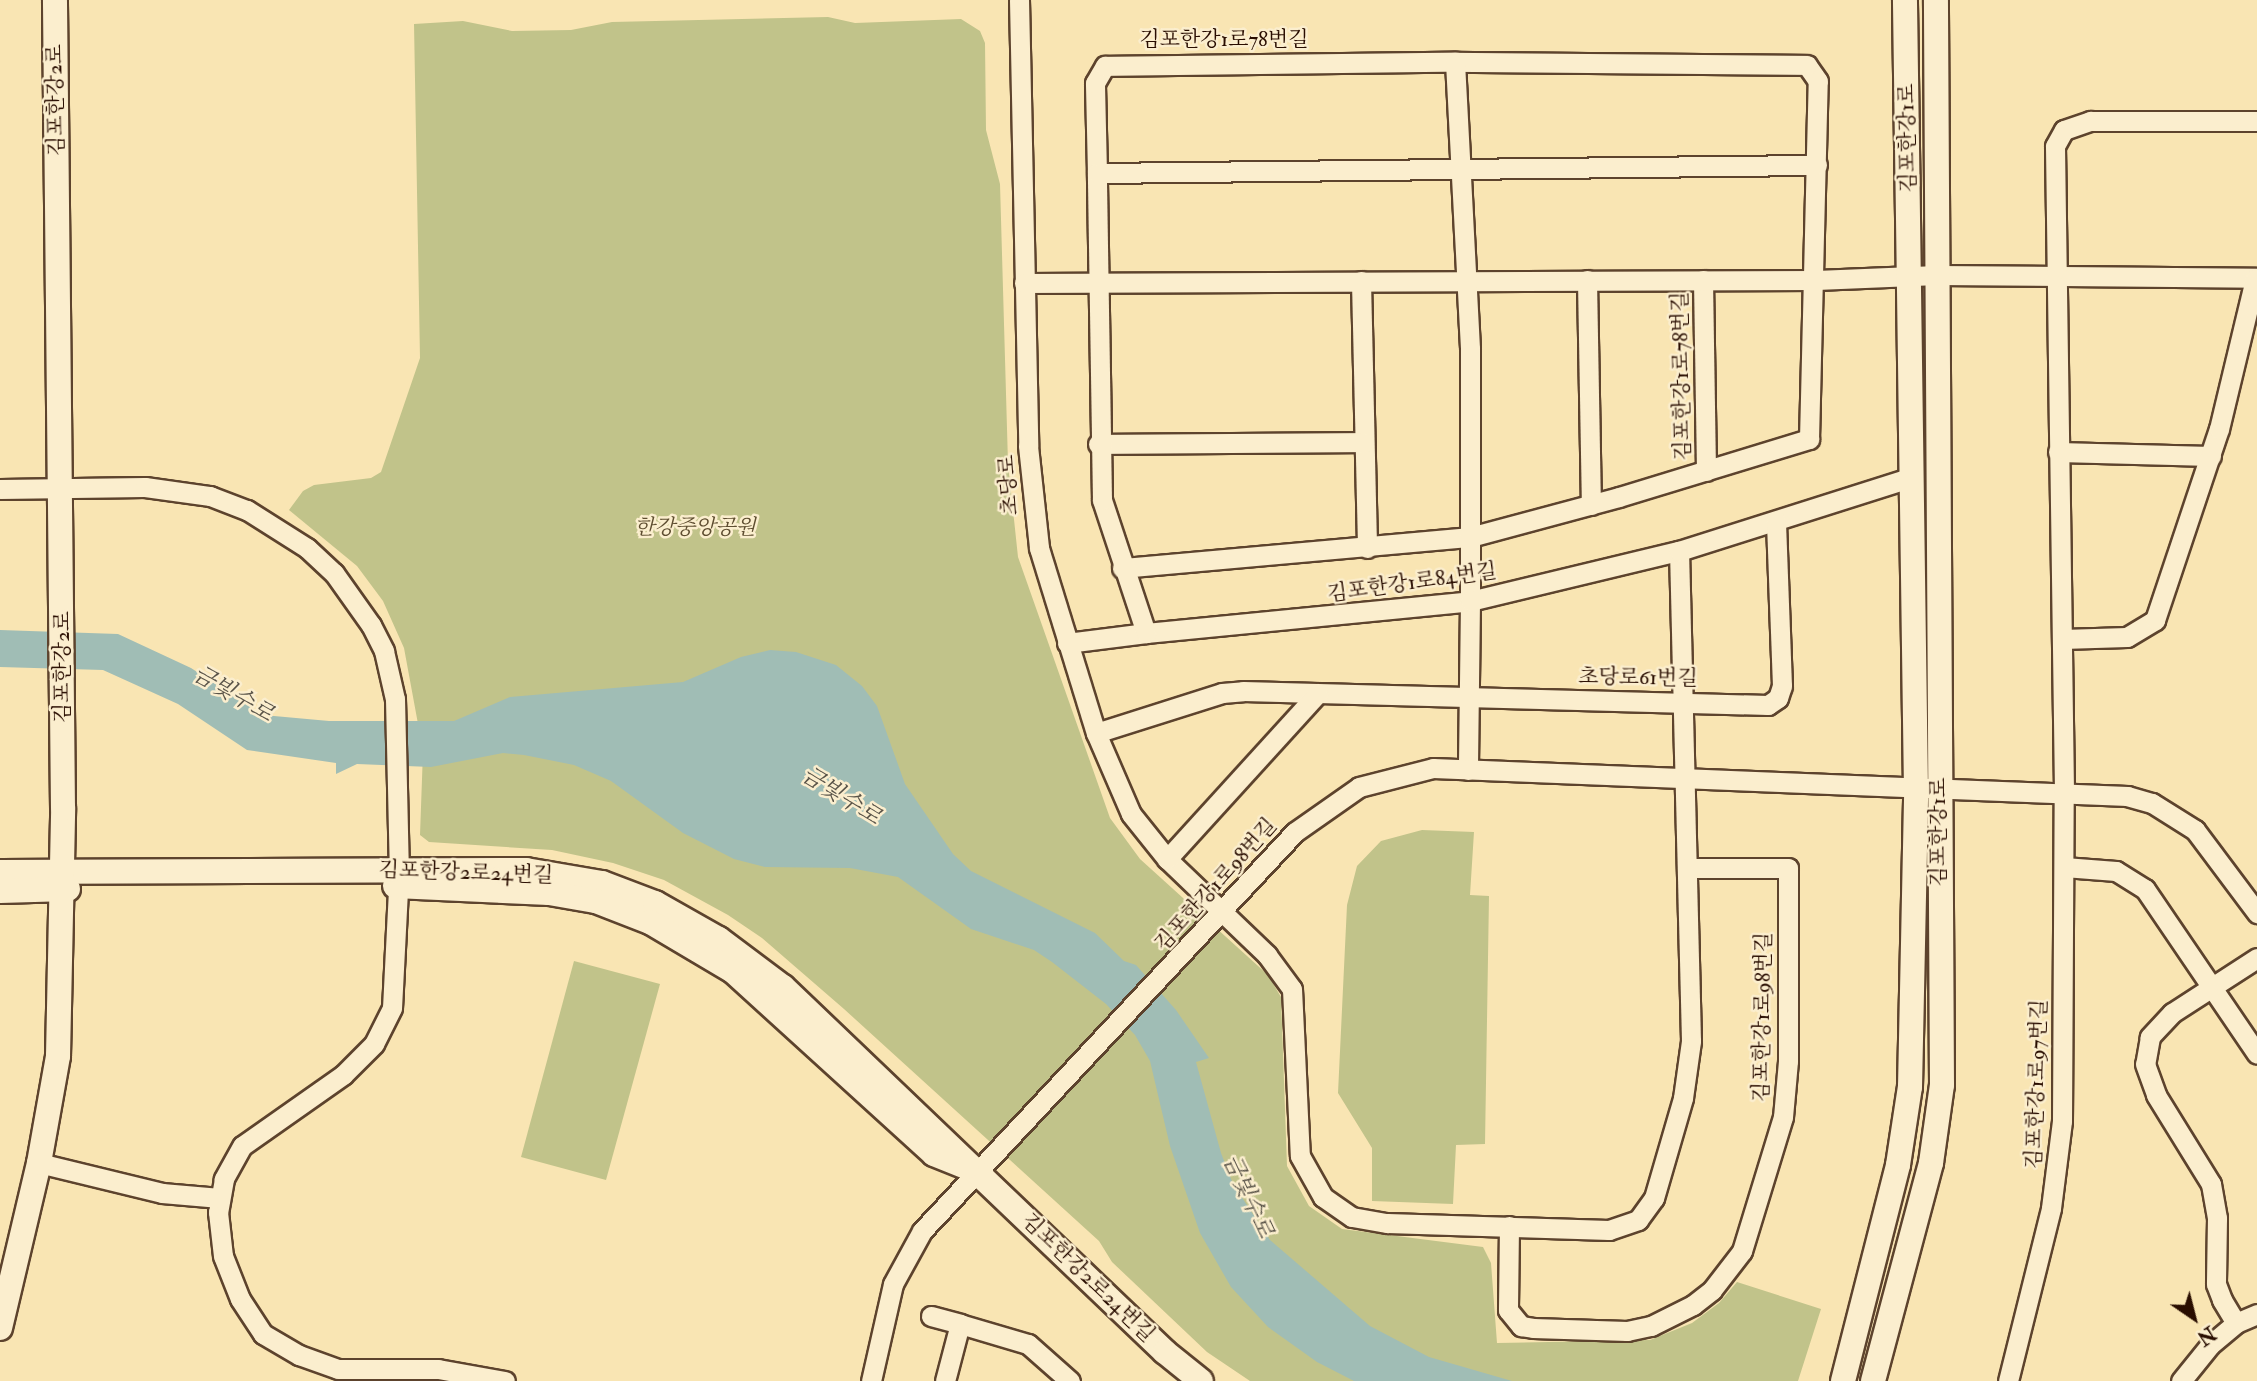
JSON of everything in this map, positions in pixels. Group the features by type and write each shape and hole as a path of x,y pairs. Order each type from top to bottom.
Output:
{"street":[{"name":"김포한강2로","path":"0,1328 39,1163 58,1056 63,808 62,488 55,0"},
{"name":"초당로","path":"1018,0 1030,498 1039,548 1096,733 1131,814 1167,859 1267,955 1292,989 1299,1148 1305,1168 1323,1197 1336,1209 1369,1223 1508,1226"},
{"name":"김포한강1로","path":"1873,1381 1938,1120 1927,791 1912,477 1905,0"},
{"name":"김포한강1로","path":"1843,1381 1907,1119 1927,791 1937,275 1936,0"},
{"path":"1455,62 1468,280 1468,769"},
{"name":"김포한강1로78번길","path":"1122,568 1470,537 1591,505 1809,439 1816,280 1818,81 1814,71 1798,62 1105,66 1094,83 1098,444 1102,500 1122,568 1146,633"},
{"path":"2064,791 2054,154 2064,130 2090,121 2257,121"},
{"path":"1097,173 1817,165"},
{"path":"1910,276 2256,279 2211,456 2155,620 2127,637 2062,639"},
{"name":"김포한강1로78번길","path":"1024,283 1816,280 1910,276"},
{"path":"1587,280 1591,505"},
{"name":"김포한강1로78번길","path":"1703,280 1706,471"},
{"path":"1361,281 1367,548"},
{"path":"1098,444 1364,442"},
{"path":"2059,452 2211,456"},
{"name":"김포한강1로84번길","path":"1146,633 1470,601 1679,551 1912,477"},
{"path":"0,489 174,489 210,496 282,530 334,573 357,602 384,651 395,699 399,878 392,1007 374,1044 343,1075 242,1146 223,1179 220,1198 223,1256 240,1299 263,1334 338,1369 438,1369 505,1381"},
{"name":"초당로61번길","path":"1096,733 1222,693 1318,693 1768,705 1778,698 1782,686 1776,521"},
{"path":"1508,1226 1609,1230 1638,1220 1654,1198 1689,1069 1679,551"},
{"path":"1067,643 1146,633"},
{"path":"1167,859 1318,693"},
{"name":"김포한강1로98번길","path":"977,1172 1223,913 1295,832 1338,799 1401,773 1433,768 1468,769 1927,791"},
{"path":"1927,791 2064,791 2127,796 2177,817 2213,848 2257,913"},
{"name":"김포한강1로97번길","path":"2008,1381 2059,1169 2064,791"},
{"path":"2064,867 2095,867 2133,879 2157,904 2257,1054"},
{"name":"김포한강1로98번길","path":"1508,1226 1508,1310 1521,1325 1533,1328 1627,1331 1651,1326 1693,1305 1712,1290 1742,1251 1784,1107 1788,868 1687,868"},
{"name":"김포한강2로24번길","path":"62,881 399,878 526,870 602,883 655,903 719,939 774,980 1165,1352 1202,1381"},
{"path":"0,872 62,881"},
{"path":"0,891 62,881"},
{"path":"2236,1323 2216,1284 2217,1218 2211,1184 2156,1095 2145,1064 2150,1037 2159,1026 2212,986 2257,958"},
{"path":"39,1163 162,1193 220,1198"},
{"path":"871,1381 900,1269 922,1231 977,1172"},
{"path":"2181,1381 2210,1345 2236,1323 2257,1314"},
{"path":"931,1316 1028,1344 1070,1381"},
{"path":"944,1381 960,1324"}],"green space":[{"name":"한강중앙공원","path":"828,17 855,23 961,19 980,31 985,43 986,130 1000,184 1008,463 1018,557 1110,818 1140,859 1268,975 1281,997 1287,1166 1309,1206 1342,1229 1483,1247 1491,1263 1497,1343 1650,1340 1692,1323 1719,1303 1737,1282 1821,1309 1798,1381 1250,1381 1207,1352 1112,1262 1099,1241 844,1009 762,938 728,915 664,880 613,863 552,850 429,842 420,835 423,751 404,648 383,601 357,566 289,510 303,491 314,485 371,478 381,472 420,358 414,24 463,21 512,31 571,30 612,22"},
{"path":"1422,830 1474,832 1470,895 1489,896 1485,1144 1456,1145 1453,1204 1372,1201 1372,1148 1338,1093 1347,905 1357,866 1381,841"},
{"path":"574,961 660,984 606,1180 521,1157"}],"water":[{"name":"금빛수로","path":"0,630 118,634 191,668 263,715 329,721 454,721 510,697 683,682 741,657 770,650 796,652 836,665 862,686 877,706 905,784 953,854 971,871 1095,933 1124,961 1136,965 1176,1010 1209,1058 1196,1062 1221,1153 1233,1184 1270,1240 1370,1326 1429,1357 1512,1381 1354,1381 1317,1362 1268,1327 1231,1287 1200,1233 1170,1146 1150,1061 1135,1035 1106,1004 1034,950 971,929 898,877 850,868 765,867 734,859 683,833 611,781 574,765 524,755 503,753 431,767 357,764 336,774 336,763 247,750 178,704 103,670 0,667"}]}
